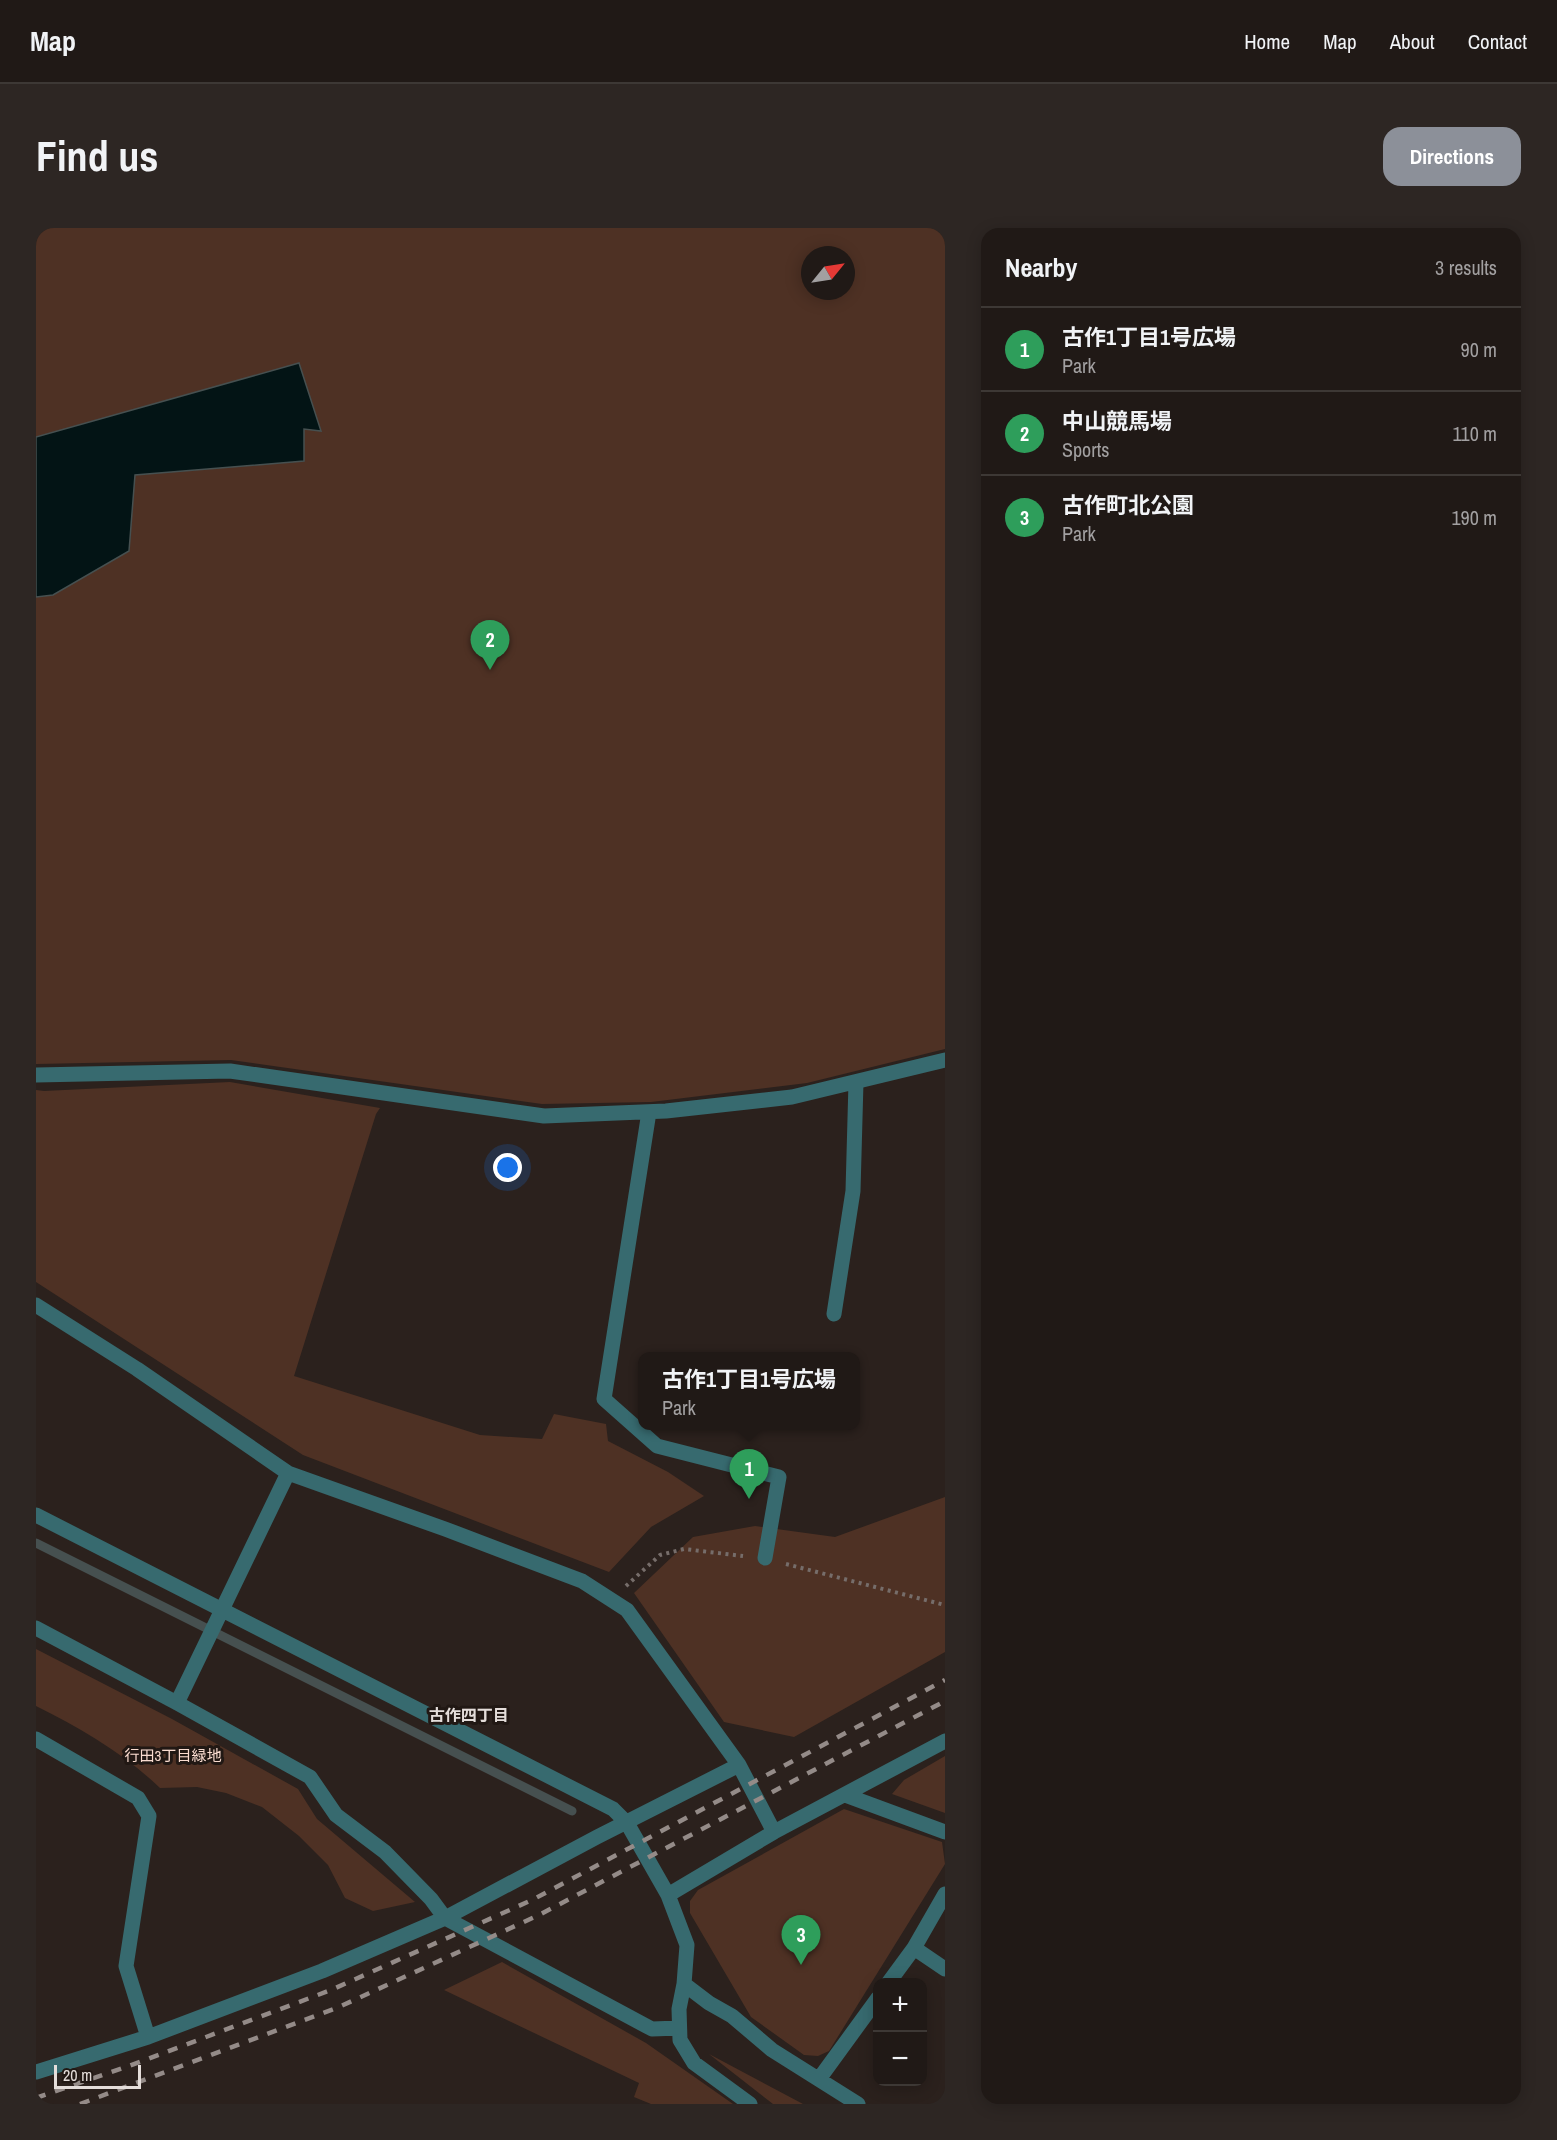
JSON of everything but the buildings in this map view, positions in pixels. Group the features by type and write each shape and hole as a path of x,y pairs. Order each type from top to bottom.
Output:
{"street":[{"path":"36,1076 230,1071 544,1116 649,1112 792,1097 945,1060"},
{"path":"834,1314 853,1191 856,1082"},
{"path":"638,1429 603,1399 649,1112"},
{"path":"36,1305 137,1370 288,1473 582,1581 627,1610 739,1765 774,1832"},
{"path":"639,1430 657,1446 779,1477 765,1558"},
{"path":"177,1703 288,1473"},
{"path":"36,1515 592,1796 613,1809 627,1823 668,1895 687,1945 684,1984 679,2009 680,2040 694,2063 750,2104"},
{"path":"36,1628 310,1777 336,1815 385,1852 431,1899 445,1918 652,2029 679,2028"},
{"path":"36,1739 138,1798 148,1816 126,1966 148,2037"},
{"path":"668,1895 774,1832 945,1740"},
{"path":"36,2072 148,2037 322,1971 445,1918 739,1765"},
{"path":"845,1795 945,1832"},
{"path":"893,1978 914,1948 945,1894"},
{"path":"914,1948 945,1969"},
{"path":"684,1984 709,2003 732,2016 772,2050 858,2104"},
{"path":"819,2079 873,2005"}],"green space":[{"path":"36,228 945,228 945,1049 807,1083 651,1102 542,1104 231,1060 36,1064"},
{"path":"230,1082 380,1108 376,1114 294,1376 480,1435 542,1439 554,1414 606,1424 608,1441 668,1472 704,1496 651,1527 609,1572 303,1455 36,1282 36,1090"},
{"path":"945,1497 945,1652 794,1737 724,1722 634,1593 693,1537 755,1526 835,1537"},
{"name":"行田3丁目緑地","path":"36,1649 172,1719 298,1789 317,1819 415,1902 373,1911 345,1898 328,1865 299,1836 262,1807 226,1793 197,1787 160,1788 101,1742 36,1706"},
{"path":"945,1756 945,1813 892,1794 904,1780"},
{"path":"844,1809 942,1842 945,1864 829,2051 818,2056 804,2055 751,2017 690,1913 690,1901 698,1890"},
{"path":"502,1962 646,2043 733,2104 651,2104 634,2097 639,2083 444,1990"},
{"path":"709,2054 803,2104 773,2104"}],"shaded area":[{"path":"299,363 321,431 304,429 304,461 135,475 129,551 53,595 36,597 36,437"}],"waterway":[{"path":"36,1543 572,1811"}],"railway":[{"path":"36,2098 129,2066 331,1990 532,1900 945,1680"},
{"path":"80,2104 339,2007 539,1915 945,1701"}],"place":[{"name":"中山競馬場","path":"490,670"},
{"name":"古作1丁目1号広場","path":"749,1499"},
{"name":"古作町北公園","path":"801,1965"}],"district":[{"name":"古作四丁目","path":"469,1715"}]}
